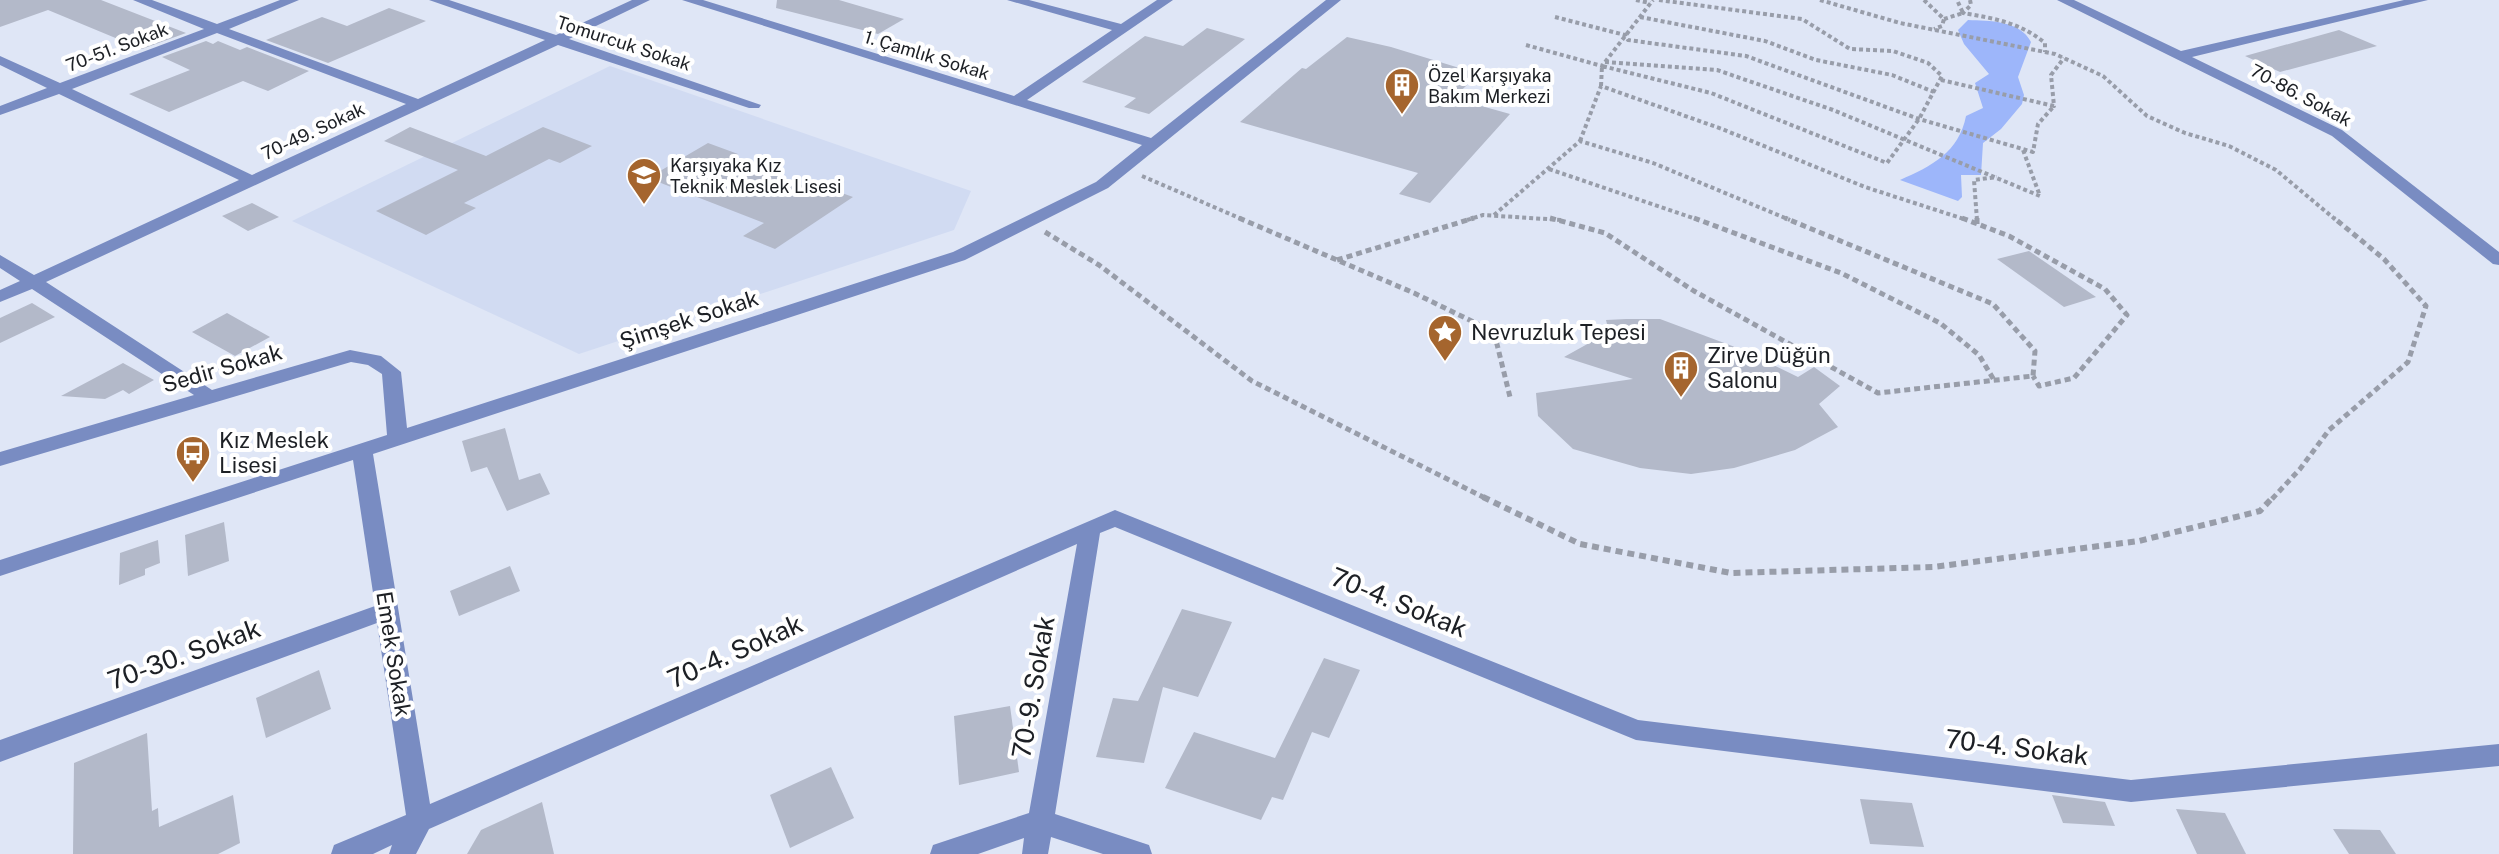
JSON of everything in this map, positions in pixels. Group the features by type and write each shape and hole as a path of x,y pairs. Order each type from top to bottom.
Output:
{"street":[{"path":"140,0 419,104"},
{"name":"70-51. Sokak","path":"0,111 292,0"},
{"name":"Tomurcuk Sokak","path":"436,0 754,105"},
{"name":"70-49. Sokak","path":"0,297 643,0"},
{"name":"1. Çamlık Sokak","path":"689,0 1154,144"},
{"path":"1014,0 1123,29"},
{"path":"1016,101 1166,0"},
{"name":"70-86. Sokak","path":"2064,0 2337,133 2499,260"},
{"path":"2179,56 2421,0"},
{"name":"Şimşek Sokak","path":"0,568 959,256 1102,185 1326,1"},
{"path":"0,60 253,181"},
{"path":"0,260 208,396"},
{"name":"Sedir Sokak","path":"0,459 350,356 374,360 391,372 398,439"},
{"name":"Emek Sokak","path":"362,450 420,821"},
{"name":"70-4. Sokak","path":"344,854 1115,518 1636,730 2131,791 2499,755"},
{"name":"70-9. Sokak","path":"1035,854 1090,529"},
{"name":"70-30. Sokak","path":"0,751 388,610"},
{"path":"402,854 420,821"},
{"path":"943,854 1040,821 1139,854"}],"path":[{"path":"1526,45 1711,93 1887,163 1919,119 1941,80 1942,76 1928,63 1893,51 1850,49 1802,19 1636,0"},
{"path":"1027,222 1099,265 1252,381 1580,544 1731,573 1933,567 2139,541 2260,511 2300,469 2329,430 2408,362 2426,306 2384,259 2276,170 2229,146 2185,133 2147,116 2103,76 2064,58 1933,30 1820,0"},
{"path":"1924,0 1944,19"},
{"path":"1957,0 1963,13"},
{"path":"1944,19 1963,13 1971,5 1970,0"},
{"path":"1494,215 1580,141 1601,86 1604,64 1654,1"},
{"path":"1963,13 2016,23 2045,43 2045,52"},
{"path":"1555,17 1625,35 1628,40 1746,56 1919,119 2033,152 2038,124 2051,105 2051,75 2064,58"},
{"path":"1640,17 1765,41 1816,60 1892,75 1934,92"},
{"path":"1933,30 1942,26 1944,19"},
{"path":"1604,64 1717,70 1820,105 2040,196 2023,149"},
{"path":"1941,80 2051,105"},
{"path":"1580,141 1653,163 1993,304 2035,351 2033,376 2039,386 2074,378 2127,315 2105,289 2009,236 1865,187 1722,129 1601,86"},
{"path":"1123,168 1168,185 1494,332 1510,397"},
{"path":"1548,169 1660,205 1841,273 1940,323 1979,355 1994,380"},
{"path":"1977,224 1974,180 1995,176"},
{"path":"1337,260 1483,215 1555,218 1605,233 1660,271 1878,393 2033,376"}],"shaded area":[{"name":"Karşıyaka Kız Teknik Meslek Lisesi","path":"610,66 971,191 954,230 579,354 292,221"}],"water":[{"path":"1968,20 2012,26 2031,42 2018,77 2024,95 2022,104 2001,129 1983,143 1981,175 1961,175 1962,197 1958,201 1900,180 1942,156 1957,139 1966,116 1983,108 1975,83 1989,74 1964,44 1958,30"}],"building":[{"path":"0,0 101,0 186,33 142,49 48,10 0,27"},
{"path":"777,0 839,0 904,19 878,34 776,8"},
{"path":"389,8 426,21 328,63 266,40 322,17 347,26"},
{"path":"1207,28 1245,39 1149,114 1124,107 1136,98 1082,82 1145,36 1183,46"},
{"path":"2339,30 2377,46 2280,72 2245,56"},
{"path":"1347,37 1479,74 1453,98 1510,114 1430,203 1399,194 1418,173 1240,122 1302,68 1306,69"},
{"path":"206,41 213,44 218,41 240,50 247,47 309,71 268,91 243,81 169,112 129,94 190,70 162,57"},
{"path":"410,127 486,156 543,127 592,146 560,163 549,159 464,203 476,208 426,235 376,211 458,170 384,141"},
{"path":"708,143 738,154 731,159 807,187 814,183 853,197 775,249 743,236 764,223 648,178"},
{"path":"252,203 279,217 248,231 222,216"},
{"path":"2029,251 2096,297 2064,307 1997,259"},
{"path":"32,303 55,317 0,343 0,318"},
{"path":"227,313 270,337 235,356 192,332"},
{"name":"Zirve Düğün Salonu","path":"1660,319 1743,350 1798,377 1814,367 1840,386 1819,404 1838,427 1795,450 1734,468 1691,474 1640,468 1573,449 1538,416 1536,393 1633,379 1564,357 1609,332 1606,320"},
{"path":"123,363 154,380 129,394 123,390 105,399 61,396"},
{"path":"505,428 519,480 540,473 550,494 507,511 487,467 471,472 462,441"},
{"path":"224,522 229,561 188,576 185,535"},
{"path":"158,540 160,563 145,569 145,575 119,585 120,553"},
{"path":"510,566 520,591 459,616 450,591"},
{"path":"1182,609 1232,622 1198,697 1163,687 1144,763 1096,757 1113,698 1138,701"},
{"path":"1324,658 1360,670 1329,738 1312,732 1283,800 1272,797 1261,820 1165,788 1194,732 1275,758"},
{"path":"319,670 331,709 266,738 256,698"},
{"path":"1010,706 1019,772 959,785 954,716"},
{"path":"147,733 152,811 158,808 159,827 233,795 240,843 218,854 73,854 74,763"},
{"path":"831,767 854,818 790,848 770,795"},
{"path":"2052,795 2105,802 2115,826 2063,823"},
{"path":"1860,799 1912,803 1924,847 1870,844"},
{"path":"542,802 554,854 467,854 481,830"},
{"path":"2176,809 2225,813 2246,854 2197,854"},
{"path":"2333,829 2380,830 2396,854 2349,854"}],"place":[{"name":"Özel Karşıyaka Bakım Merkezi","path":"1402,116"},
{"name":"Karşıyaka Kız Teknik Meslek Lisesi","path":"644,206"},
{"name":"Nevruzluk Tepesi","path":"1445,363"},
{"name":"Zirve Düğün Salonu","path":"1681,399"},
{"name":"Kız Meslek Lisesi","path":"193,484"}]}
